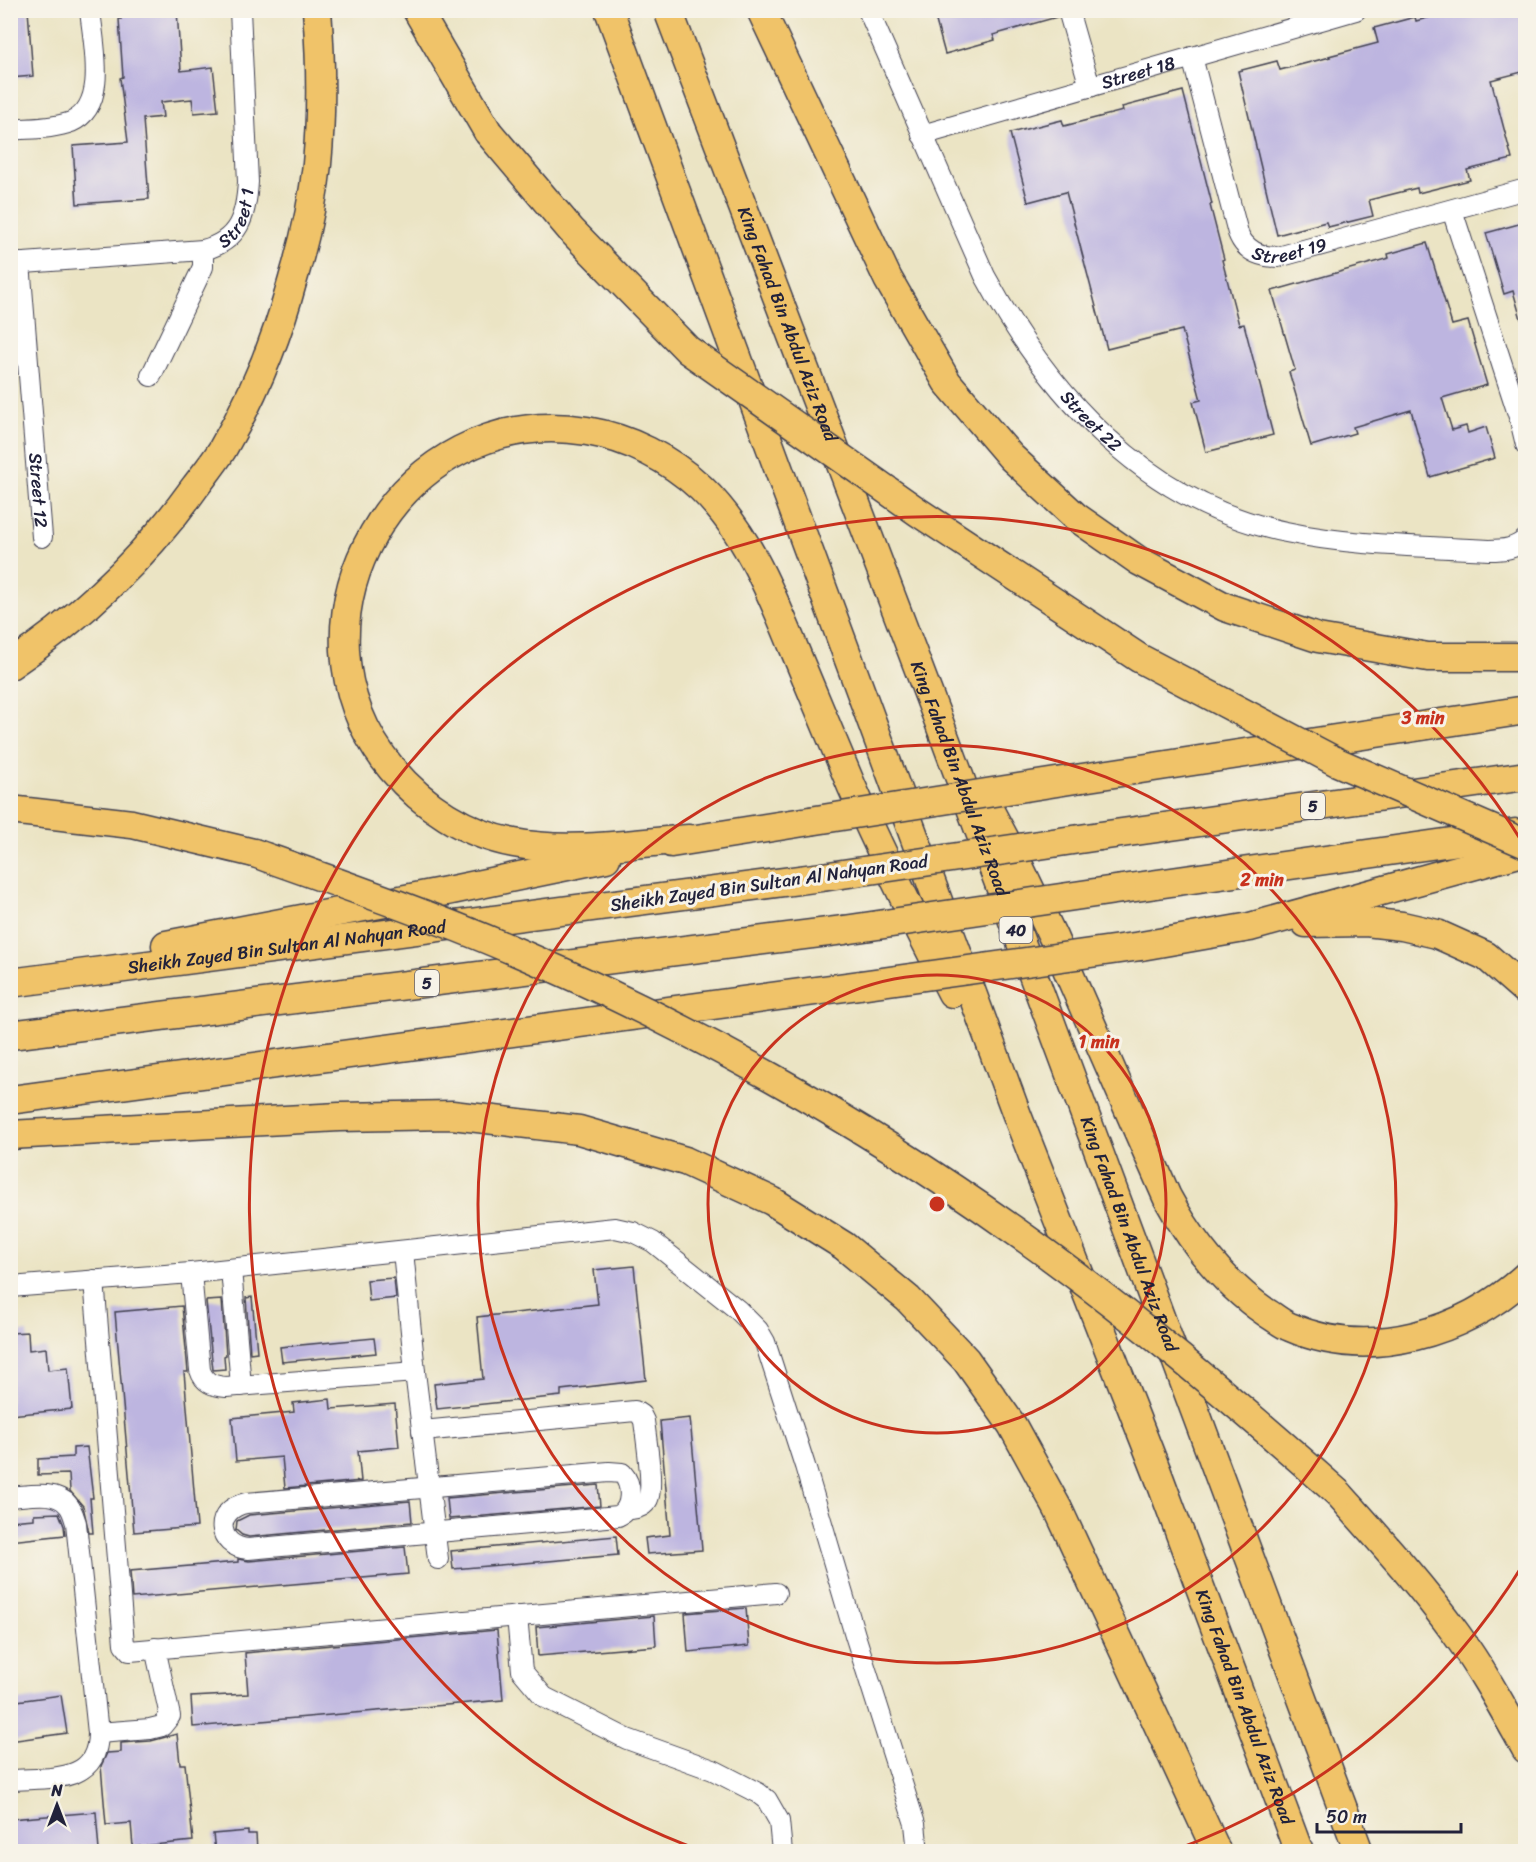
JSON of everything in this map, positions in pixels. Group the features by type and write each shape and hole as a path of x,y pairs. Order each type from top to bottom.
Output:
{"highway":[{"path":"10,665 38,647 75,617 109,587 149,545 185,501 220,452 244,410 264,367 285,309 311,207 317,165 322,90 317,10"},
{"path":"417,10 488,132 571,230 688,350 918,512 1139,658 1337,762 1526,844"},
{"name":"King Fahad Bin Abdul Aziz Road","path":"609,10 1017,1115 1157,1472 1299,1851"},
{"name":"King Fahad Bin Abdul Aziz Road","path":"668,10 939,722 1359,1851"},
{"path":"760,10 888,279 947,382 1011,457 1076,517 1139,561 1225,607 1318,638 1428,657 1526,657"},
{"path":"689,840 553,847 490,837 451,819 415,794 385,761 372,742 354,699 348,676 345,637 350,597 362,555 385,513 418,478 437,463 458,450 504,433 553,427 576,429 621,439 663,459 701,488 717,505 748,549 763,576 853,789 891,872 1017,1115"},
{"path":"20,982 141,950 493,882 689,840 1526,710"},
{"path":"939,722 1001,833 1048,927 1167,1197 1184,1228 1205,1257 1230,1283 1288,1327 1320,1337 1385,1342 1418,1336 1449,1326 1479,1311 1508,1292 1526,1276"},
{"name":"Sheikh Zayed Bin Sultan Al Nahyan Road","path":"20,982 822,877 1526,776"},
{"path":"10,810 132,824 254,852 387,899 518,952 646,1012 782,1084 893,1150 1039,1249 1124,1312 1234,1401 1339,1494 1407,1569 1458,1636 1526,1749"},
{"name":"5","path":"10,1035 844,930 1526,831"},
{"path":"10,1100 1141,946 1250,927 1526,851"},
{"path":"1250,927 1366,922 1402,926 1437,934 1486,956 1526,991"},
{"path":"10,1135 339,1117 452,1115 579,1130 685,1161 772,1202 844,1246 908,1299 966,1360 1012,1425 1058,1509 1217,1851"}],"street":[{"path":"10,130 72,121 90,104 96,81 90,10"},
{"name":"Street 1","path":"15,264 203,250 218,246 227,240 241,219 247,200 240,10"},
{"name":"Street 22","path":"868,10 985,276 1005,314 1026,346 1073,405 1150,474 1191,498 1223,513 1255,525 1305,536 1489,550 1504,550 1516,546 1526,538"},
{"path":"1068,10 1090,87"},
{"name":"Street 18","path":"922,135 1192,57 1330,14 1356,10"},
{"name":"Street 19","path":"1192,57 1240,239 1252,251 1260,255 1278,257 1526,189"},
{"path":"1452,210 1526,445"},
{"path":"151,376 203,267 203,250"},
{"name":"Street 12","path":"15,264 42,537"},
{"path":"10,1287 191,1273 615,1228 644,1236 749,1320 758,1330 770,1353 915,1824 918,1851"},
{"path":"403,1251 438,1559"},
{"path":"231,1269 241,1386"},
{"path":"191,1273 202,1374 206,1381 214,1386 241,1386 415,1372"},
{"path":"93,1280 124,1644 130,1651 776,1593"},
{"path":"422,1431 635,1411 644,1421 651,1491 646,1503 634,1509 628,1509"},
{"path":"614,1472 622,1473 626,1478 630,1498 628,1509 622,1515 614,1517 248,1550 233,1545 224,1534 223,1521 228,1510 237,1505 429,1486 614,1472"},
{"path":"10,1497 40,1494 52,1496 68,1505 73,1514 98,1733 95,1755 84,1769 70,1775 10,1780"},
{"path":"517,1616 522,1671 544,1697 627,1738 713,1770 758,1792 767,1800 779,1821 782,1851"},
{"path":"98,1733 150,1729 162,1726 170,1716 155,1648"}],"building":[{"path":"10,10 28,10 33,76 10,78"},
{"path":"120,10 177,10 181,71 213,67 218,111 194,113 192,99 161,102 163,117 143,119 149,199 77,204 73,146 128,142 120,78 123,77"},
{"path":"933,10 1056,10 1057,17 993,35 995,40 945,54"},
{"path":"1457,10 1526,10 1526,71 1491,80 1512,159 1467,170 1470,180 1418,193 1417,188 1369,200 1373,216 1328,227 1326,222 1277,235 1238,71 1277,61 1280,70 1330,57 1378,43 1374,28 1415,17 1416,21"},
{"path":"1183,91 1212,204 1210,205 1224,259 1222,260 1239,325 1244,324 1273,435 1206,452 1193,402 1201,400 1182,330 1107,349 1066,192 1028,202 1010,133 1062,120 1064,126 1123,111 1122,107"},
{"path":"1526,222 1526,319 1521,319 1513,291 1504,294 1486,233"},
{"path":"1427,243 1452,325 1468,321 1487,385 1442,398 1452,430 1466,426 1468,433 1486,427 1495,458 1430,477 1411,410 1353,427 1355,433 1311,446 1289,372 1295,370 1272,291 1389,258 1388,254"},
{"path":"634,1266 646,1380 561,1390 561,1396 437,1409 434,1384 483,1379 477,1317 598,1304 594,1270"},
{"path":"394,1278 396,1298 369,1301 367,1280"},
{"path":"252,1297 257,1352 250,1353 246,1298"},
{"path":"222,1300 225,1369 213,1370 206,1301"},
{"path":"182,1306 188,1372 184,1372 197,1527 134,1532 115,1312"},
{"path":"28,1332 29,1350 46,1348 48,1370 68,1368 72,1409 10,1415 10,1333"},
{"path":"374,1338 376,1353 282,1362 280,1347"},
{"path":"330,1399 331,1409 395,1404 399,1447 358,1451 361,1481 285,1488 282,1457 236,1461 232,1418 294,1412 293,1403"},
{"path":"690,1418 702,1550 647,1554 645,1538 670,1535 660,1421"},
{"path":"87,1447 93,1498 90,1498 93,1533 89,1533 83,1506 70,1491 69,1474 38,1475 38,1459 73,1457 73,1448"},
{"path":"598,1485 600,1506 449,1519 447,1498"},
{"path":"410,1501 412,1522 249,1537 236,1530 237,1521 249,1515"},
{"path":"59,1513 65,1535 10,1541 10,1521 34,1519 34,1514"},
{"path":"616,1536 618,1555 453,1569 451,1551"},
{"path":"405,1547 408,1574 132,1598 130,1571 238,1562 238,1559 249,1561"},
{"path":"746,1608 749,1646 688,1652 685,1613"},
{"path":"654,1616 656,1646 538,1656 536,1627"},
{"path":"497,1630 503,1700 193,1727 191,1697 248,1694 245,1653"},
{"path":"61,1695 67,1733 10,1741 10,1702"},
{"path":"177,1734 180,1764 185,1764 193,1841 133,1847 131,1823 106,1825 101,1766 107,1753 121,1752 121,1743 151,1741"},
{"path":"96,1812 99,1851 10,1851 10,1819"},
{"path":"248,1831 248,1834 256,1834 257,1851 215,1851 213,1834"}]}
